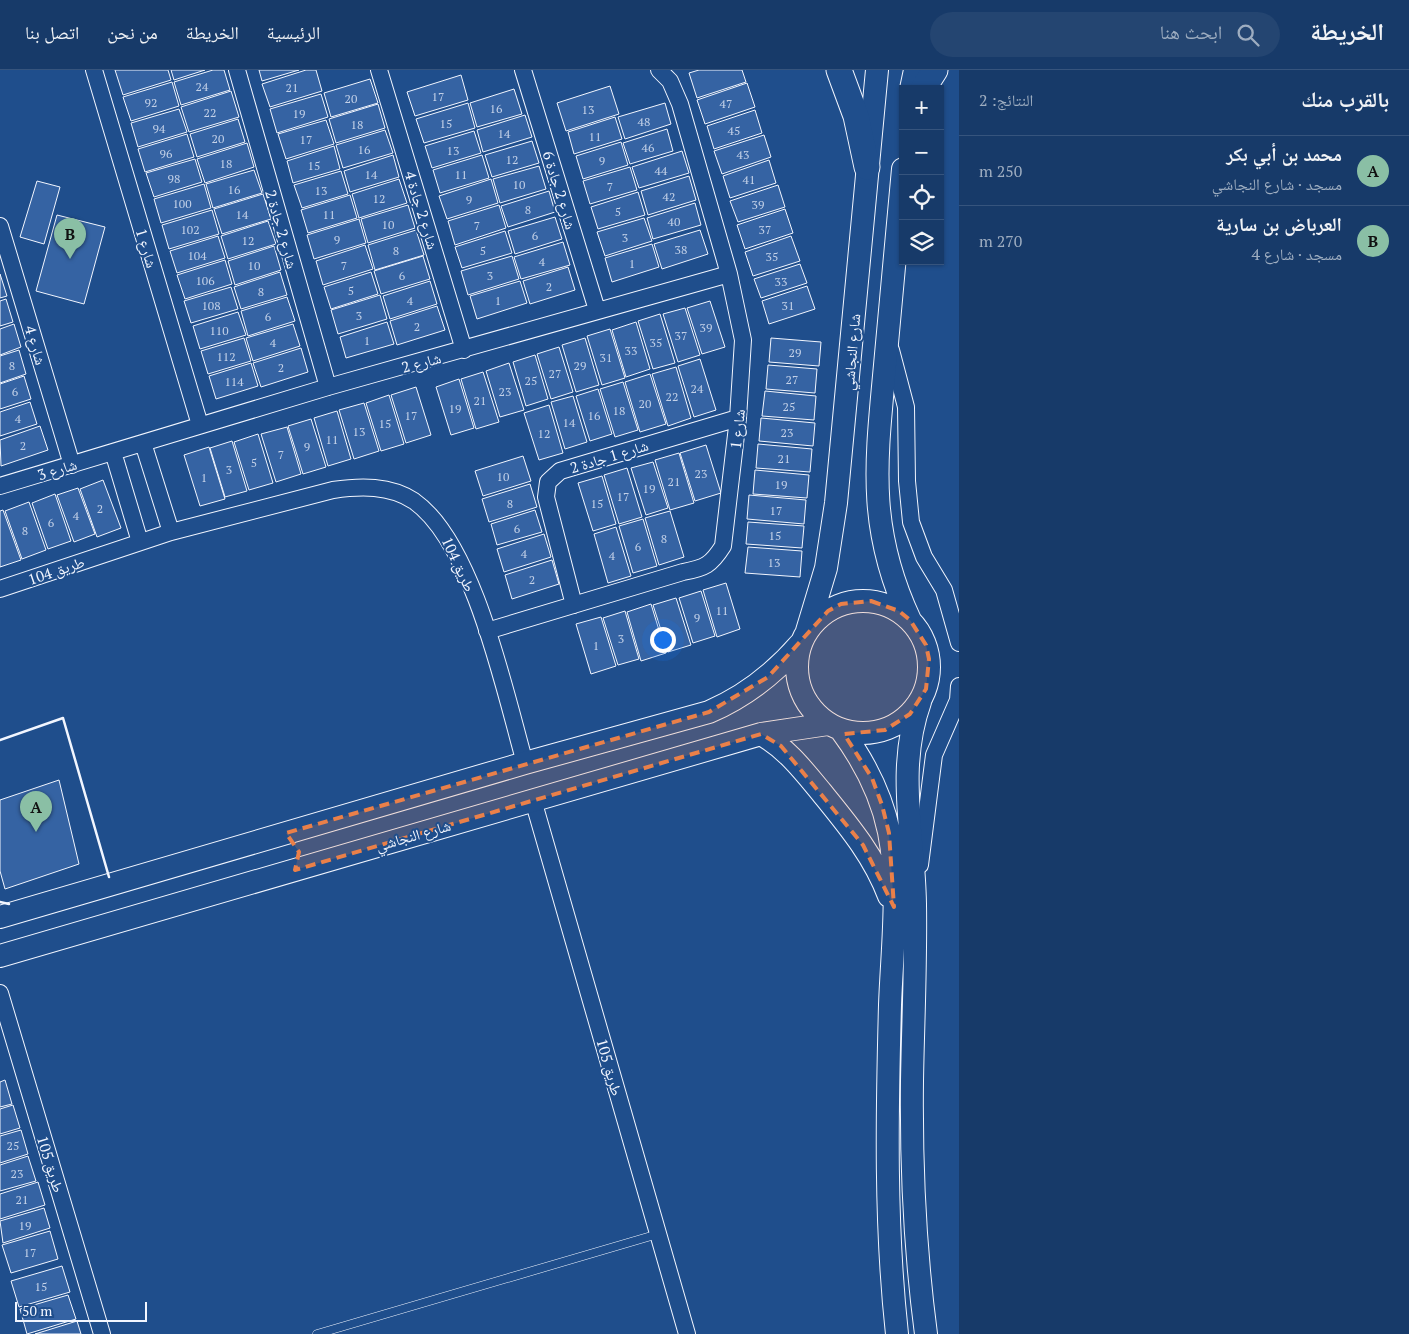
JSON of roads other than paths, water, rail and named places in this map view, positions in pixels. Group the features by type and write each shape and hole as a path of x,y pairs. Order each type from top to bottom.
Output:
{"main road":[{"path":"839,70 856,116 867,167"},
{"name":"شارع النجاشي","path":"0,918 525,763 709,712 730,702 768,677 803,638 826,568 832,536 877,70"},
{"path":"912,85 915,70"},
{"path":"926,85 935,70"},
{"path":"902,175 876,465 880,529 887,561 897,591 910,620 920,632 929,659 926,689 909,739 907,758 904,906 912,1083 913,1162 926,1334"},
{"path":"897,1334 889,1215 888,1083 904,906 882,805 863,762 835,727 806,704 800,690 796,667 803,638 828,610 856,601 885,604 910,620"},
{"path":"835,727 856,734 885,730 910,714 920,702"},
{"name":"شارع النجاشي","path":"0,956 761,734 835,727"},
{"path":"761,734 790,754 850,827 904,906"},
{"path":"336,819 332,830 333,838 347,855"},
{"path":"286,833 296,843 299,852 295,870"}],"street":[{"name":"شارع 1","path":"94,70 200,425"},
{"name":"شارع 2 جادة 2","path":"237,70 328,387"},
{"name":"شارع 2 جادة 4","path":"380,70 464,350"},
{"name":"شارع 2 جادة 6","path":"523,70 597,310"},
{"name":"شارع 1","path":"487,631 704,568 716,557 723,546 738,418 743,340 729,274 680,104 670,82 659,70"},
{"name":"شارع 4","path":"0,226 72,465"},
{"name":"شارع 2","path":"113,452 328,387 729,274"},
{"path":"888,339 906,407 906,481 911,522 924,557 944,590 959,643"},
{"name":"شارع 1 جادة 2","path":"574,605 546,497 548,482 560,471 738,418"},
{"path":"143,444 171,532"},
{"path":"113,452 140,542"},
{"name":"شارع 3","path":"0,486 113,452"},
{"name":"طريق 104","path":"0,589 171,532 333,490 360,486 388,490 414,501 447,536 462,566 487,631 525,763"},
{"path":"944,590 959,597"},
{"path":"904,906 934,755 959,695"},
{"name":"طريق 105","path":"533,800 687,1334"},
{"name":"طريق 105","path":"0,993 102,1334"}],"lane":[{"path":"317,1334 658,1234"}],"place":[{"name":"العرباض بن سارية","path":"70,259"},
{"name":"محمد بن أبي بكر","path":"36,832"}]}
